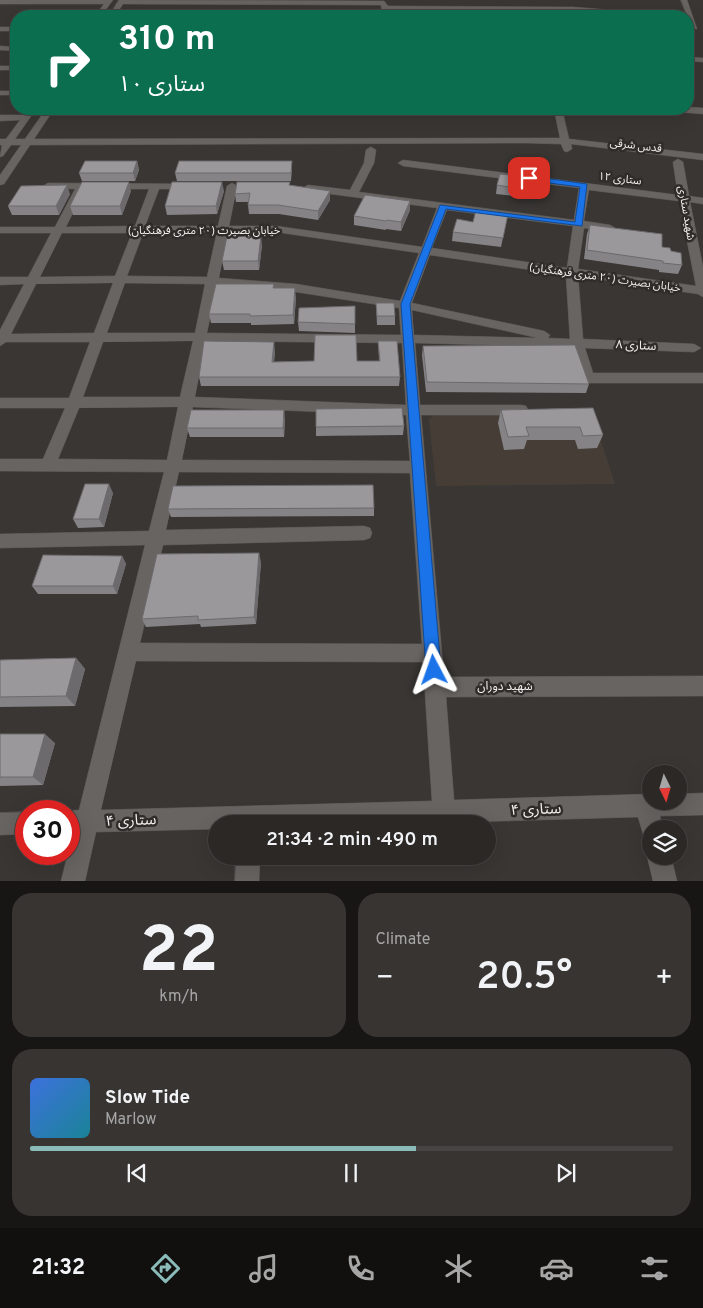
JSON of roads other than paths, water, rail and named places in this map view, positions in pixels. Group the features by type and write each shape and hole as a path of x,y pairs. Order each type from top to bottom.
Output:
{"street":[{"path":"569,0 574,8"},
{"path":"1,3 109,1"},
{"path":"122,1 260,6 384,4 428,10"},
{"path":"508,10 574,8 601,10"},
{"path":"0,118 17,115"},
{"path":"2,147 27,115"},
{"path":"0,182 46,115"},
{"path":"559,115 566,145"},
{"path":"2,147 26,142 566,145 703,157"},
{"path":"2,147 371,150 566,145"},
{"name":"قدس شرقی","path":"566,145 703,164"},
{"path":"353,194 369,163 371,150"},
{"name":"شهید ستاری","path":"678,162 703,292"},
{"name":"ستاری ۱۲","path":"404,163 703,201"},
{"path":"48,186 203,186"},
{"path":"82,186 1,339 408,339 578,342"},
{"path":"48,465 74,403 155,186"},
{"path":"80,815 128,652 156,538 187,402 231,186"},
{"path":"293,186 624,230"},
{"path":"584,186 572,272 578,342 588,378 703,378"},
{"path":"443,206 405,304 444,811"},
{"name":"خیابان بصیرت (۲۰ متری فرهنگیان)","path":"0,230 276,229 703,292"},
{"path":"0,281 212,281 300,288 405,304 578,342"},
{"name":"ستاری ۸","path":"578,342 694,348"},
{"path":"0,403 187,402 413,410 539,410"},
{"path":"0,465 418,467"},
{"path":"0,541 364,533"},
{"path":"128,652 432,653"},
{"name":"شهید دوران","path":"435,687 703,686"},
{"name":"ستاری ۴","path":"688,805 703,804"},
{"name":"ستاری ۴","path":"358,815 642,806"},
{"name":"ستاری ۴","path":"80,822 208,820"},
{"path":"0,824 15,823"},
{"path":"73,880 74,865"},
{"path":"247,880 248,865"},
{"path":"661,865 665,880"}]}
